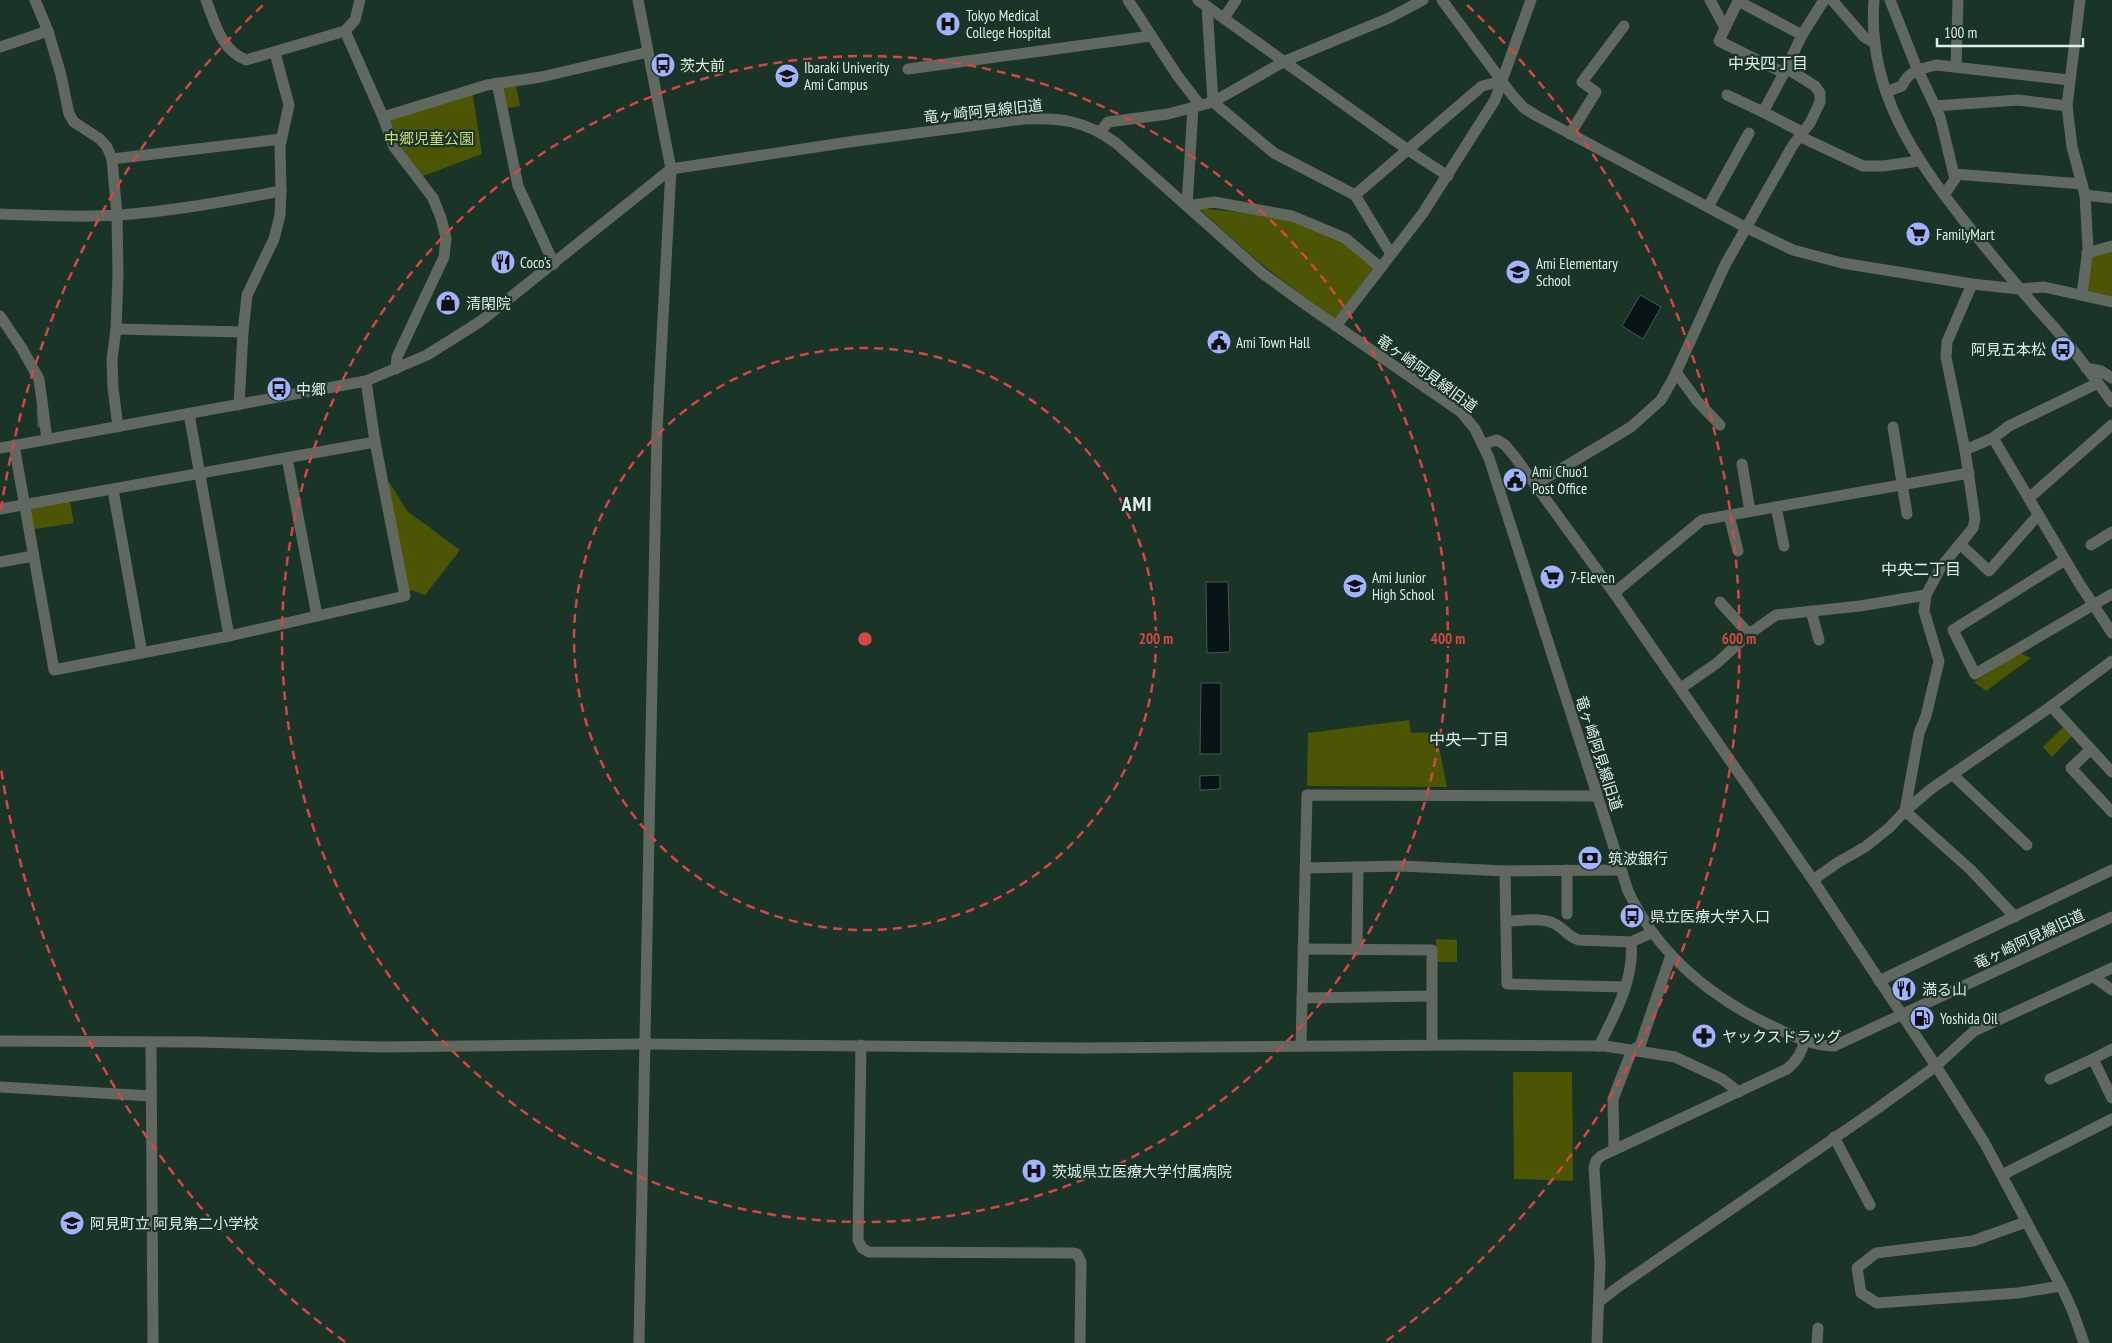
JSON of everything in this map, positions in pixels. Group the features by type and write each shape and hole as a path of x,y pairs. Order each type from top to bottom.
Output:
{"street":[{"path":"35,0 48,31 61,75 69,114 74,122 93,133 107,147 112,159 117,215 116,329 112,360 113,388 118,427"},
{"path":"206,0 220,37 236,56 246,60 345,31 355,20 360,0"},
{"path":"638,0 671,169 656,430 639,1343"},
{"path":"1128,0 1197,106 1187,206 1214,202 1292,216 1345,238 1380,267"},
{"path":"1224,18 1236,0"},
{"path":"1100,132 1108,122 1168,114 1212,102 1285,61 1389,18 1422,0"},
{"path":"1442,0 1524,108 1745,227 1793,250 1818,258 1972,284 2019,289 2044,287 2112,302"},
{"path":"1336,326 1448,176 1495,100 1531,0"},
{"path":"1710,0 1725,28"},
{"path":"1763,112 1802,35 1824,0"},
{"path":"1832,0 1864,37 1875,43"},
{"path":"1874,0 1875,43 1886,92 1906,139 1919,161 2019,289 2052,325 2112,402"},
{"path":"1890,0 1917,69 1940,116 1955,178 1944,195"},
{"path":"1956,67 1958,0"},
{"path":"2080,0 2067,106 2072,147 2084,190 2087,253 2082,294"},
{"path":"1536,484 1631,427 1661,400 1745,227 1793,145 1801,137 1820,102 1820,93 1815,86 1719,41 1738,2 1802,35"},
{"path":"1202,3 1408,150 1448,176"},
{"path":"1202,3 1212,102 1274,153 1355,195 1390,254"},
{"path":"1570,134 1596,92 1582,82 1624,26"},
{"path":"0,47 48,31"},
{"path":"345,31 384,117 394,147 433,198 446,238 444,257 397,357 396,369"},
{"path":"908,69 1151,36"},
{"path":"384,117 497,83 541,77 648,52"},
{"path":"239,405 242,332 247,296 274,239 280,214 282,191 280,146 290,105 275,53"},
{"path":"1886,92 1902,86 1905,76 1917,69 1936,65 2069,80"},
{"path":"1355,195 1482,86 1502,81"},
{"path":"497,83 518,186 554,264"},
{"path":"1728,94 1798,130 1801,137 1863,166 1883,166 1919,161"},
{"path":"1935,106 2018,100 2067,106"},
{"name":"竜ヶ崎阿見線旧道","path":"671,169 1024,119 1051,119 1077,122 1100,132 1119,145 1262,273 1461,412 1476,429 1484,444 1504,501 1621,870 1636,908 1651,932 1671,955 1721,998 1760,1021 1818,1045 1834,1046 2112,917"},
{"path":"1708,207 1749,133"},
{"path":"112,159 281,139"},
{"path":"0,448 366,382 428,355 457,338 554,264 671,169"},
{"path":"1954,174 2084,190 2112,198"},
{"path":"0,214 71,216 168,211 282,191"},
{"path":"2087,253 2112,246"},
{"path":"1904,811 1919,733 1926,716 1939,661 1924,610 1926,595 1941,567 1973,528 1975,519 1965,450 1946,357 1947,342 1972,284"},
{"path":"0,316 21,347 39,379 47,439"},
{"path":"116,329 242,332"},
{"path":"2086,368 2101,371 2112,378"},
{"path":"1676,372 1697,401 1720,426"},
{"path":"14,445 54,670 229,636 405,596 375,442 366,382"},
{"path":"1965,450 1993,438 2009,426 2098,384"},
{"path":"189,414 229,636"},
{"path":"2029,498 2112,425"},
{"path":"1893,427 1907,514"},
{"path":"1993,438 2065,560 2112,633"},
{"path":"1484,444 1497,440 1501,442 1536,484 1681,688 1813,880 1936,1066 2002,1175 2061,1286 2084,1343"},
{"path":"0,510 375,442"},
{"path":"287,458 317,616"},
{"path":"1742,464 1750,511"},
{"path":"1614,593 1702,520 1969,473"},
{"path":"114,490 142,653"},
{"path":"1776,507 1784,546"},
{"path":"1729,515 1738,551"},
{"path":"1960,544 1989,571 2038,515"},
{"path":"2091,545 2112,532"},
{"path":"0,562 33,556"},
{"path":"2065,560 1953,630 1975,674 2112,594"},
{"path":"1681,688 1717,663 1749,634 1776,615 1860,606 1926,595"},
{"path":"1720,602 1749,634"},
{"path":"1811,611 1819,640"},
{"path":"1813,880 1865,847 1889,828 1904,811 1952,774 2051,706 2112,661"},
{"path":"2051,706 2112,772"},
{"path":"2090,750 2071,768 2112,812"},
{"path":"1952,774 2026,845"},
{"path":"1301,1046 1307,795 1597,796"},
{"path":"1904,811 1971,870 2015,917"},
{"path":"1306,868 1402,866 1505,871 1621,870"},
{"path":"1357,950 1358,867"},
{"path":"1567,870 1567,914"},
{"path":"1879,980 2112,870"},
{"path":"1505,871 1506,984 1625,987"},
{"path":"1506,921 1546,921 1554,924 1572,938 1579,940 1631,942 1651,932"},
{"path":"1599,1046 1625,987 1632,958 1631,942"},
{"path":"1303,949 1432,950 1432,1045"},
{"path":"1614,1150 1613,1099 1632,1050 1640,1046 1671,955"},
{"path":"1600,1302 1618,1287 1936,1066 1974,1031 2112,968"},
{"path":"2094,976 2112,990"},
{"path":"1302,998 1432,996"},
{"path":"1597,1343 1600,1302 1599,1234 1594,1168 1596,1161 1614,1150 1739,1092 1792,1065 1801,1055 1805,1040"},
{"path":"0,1041 197,1042 382,1046 644,1044 1083,1048 1432,1045 1599,1046 1675,1057 1722,1079 1739,1092"},
{"path":"151,1043 153,1343"},
{"path":"861,1045 858,1240 862,1248 870,1252 1077,1254 1081,1262 1080,1343"},
{"path":"2050,1079 2112,1049"},
{"path":"2093,1059 2112,1098"},
{"path":"0,1086 151,1096"},
{"path":"2002,1175 2112,1119"},
{"path":"1834,1138 1870,1204"},
{"path":"2026,1222 1973,1240 1876,1253 1857,1268 1861,1293 1876,1303 2018,1292 2061,1286"},
{"path":"1817,1343 1818,1328"}],"green space":[{"path":"515,80 520,106 502,109 497,83"},
{"name":"中郷児童公園","path":"472,90 482,154 418,178 383,117"},
{"path":"1198,208 1264,215 1312,227 1346,245 1374,268 1334,320 1259,262"},
{"path":"2112,246 2112,302 2082,294 2087,253"},
{"path":"390,483 407,511 460,550 425,595 411,590 407,595 384,485"},
{"path":"69,497 74,523 29,530 24,505"},
{"path":"2020,653 2031,658 1986,691 1974,682"},
{"path":"1409,720 1411,733 1436,732 1447,787 1307,786 1308,733"},
{"path":"2064,726 2072,736 2052,757 2043,747"},
{"path":"1436,939 1457,940 1457,962 1436,962"},
{"path":"1513,1072 1572,1072 1573,1181 1514,1179"}],"shaded area":[{"path":"1640,295 1661,307 1643,339 1622,326"},
{"path":"1206,582 1228,582 1230,652 1207,653"},
{"path":"1201,683 1221,683 1221,754 1200,754"},
{"path":"1220,775 1220,789 1200,790 1200,776"}],"waterway":[{"path":"38,409 39,426"}],"place":[{"name":"Tokyo Medical College Hospital","path":"948,24"},
{"name":"茨大前","path":"663,65"},
{"name":"Ibaraki Univerity Ami Campus","path":"787,76"},
{"name":"FamilyMart","path":"1918,234"},
{"name":"Coco's","path":"503,262"},
{"name":"Ami Elementary School","path":"1518,272"},
{"name":"清閑院","path":"448,303"},
{"name":"Ami Town Hall","path":"1219,342"},
{"name":"阿見五本松","path":"2063,349"},
{"name":"中郷","path":"279,389"},
{"name":"Ami Chuo1 Post Office","path":"1515,480"},
{"name":"7-Eleven","path":"1552,577"},
{"name":"Ami Junior High School","path":"1355,586"},
{"name":"筑波銀行","path":"1590,858"},
{"name":"県立医療大学入口","path":"1632,916"},
{"name":"満る山","path":"1904,989"},
{"name":"Yoshida Oil","path":"1922,1018"},
{"name":"ヤックスドラッグ","path":"1704,1036"},
{"name":"茨城県立医療大学付属病院","path":"1034,1171"},
{"name":"阿見町立 阿見第二小学校","path":"72,1223"}],"district":[{"name":"中央四丁目","path":"1768,63"},
{"name":"AMI","path":"1137,504"},
{"name":"中央二丁目","path":"1921,569"},
{"name":"中央一丁目","path":"1469,739"}]}
